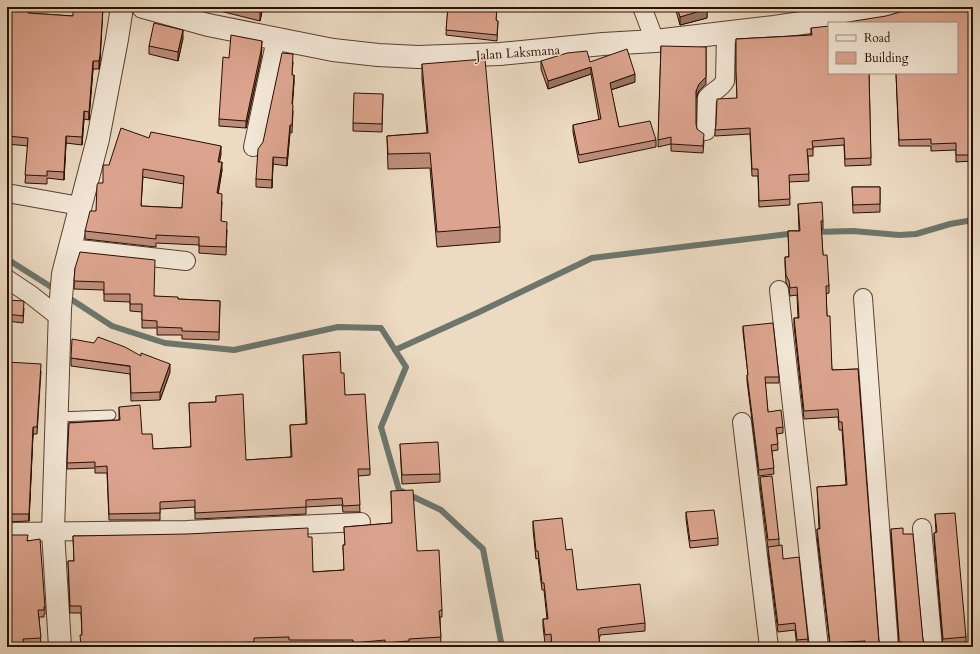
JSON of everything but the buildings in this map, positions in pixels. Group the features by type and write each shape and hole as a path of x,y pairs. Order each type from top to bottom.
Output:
{"street":[{"path":"60,647 52,532 57,417 59,313 64,274 98,139 122,7"},
{"name":"Jalan Laksmana","path":"143,7 208,25 333,50 378,56 418,57 500,54 726,34 837,18 890,8"},
{"path":"642,7 655,41"},
{"path":"706,131 707,98 710,94 722,87 725,81 726,34"},
{"path":"253,147 276,39"},
{"path":"7,193 80,206"},
{"path":"70,248 186,261"},
{"path":"7,279 59,313"},
{"path":"779,290 819,647"},
{"path":"863,298 889,647"},
{"path":"742,422 769,647"},
{"path":"7,532 187,530 361,522"},
{"path":"922,528 932,647"}],"lane":[{"path":"57,417 111,415"}],"waterway":[{"path":"815,232 853,231 899,235 916,234 950,224 973,220"},
{"path":"395,350 592,258 796,233"},
{"path":"7,259 56,290"},
{"path":"66,296 112,326 165,343 234,350 338,327 381,328 406,367 381,427 399,490 441,510 483,549 502,647"}]}
